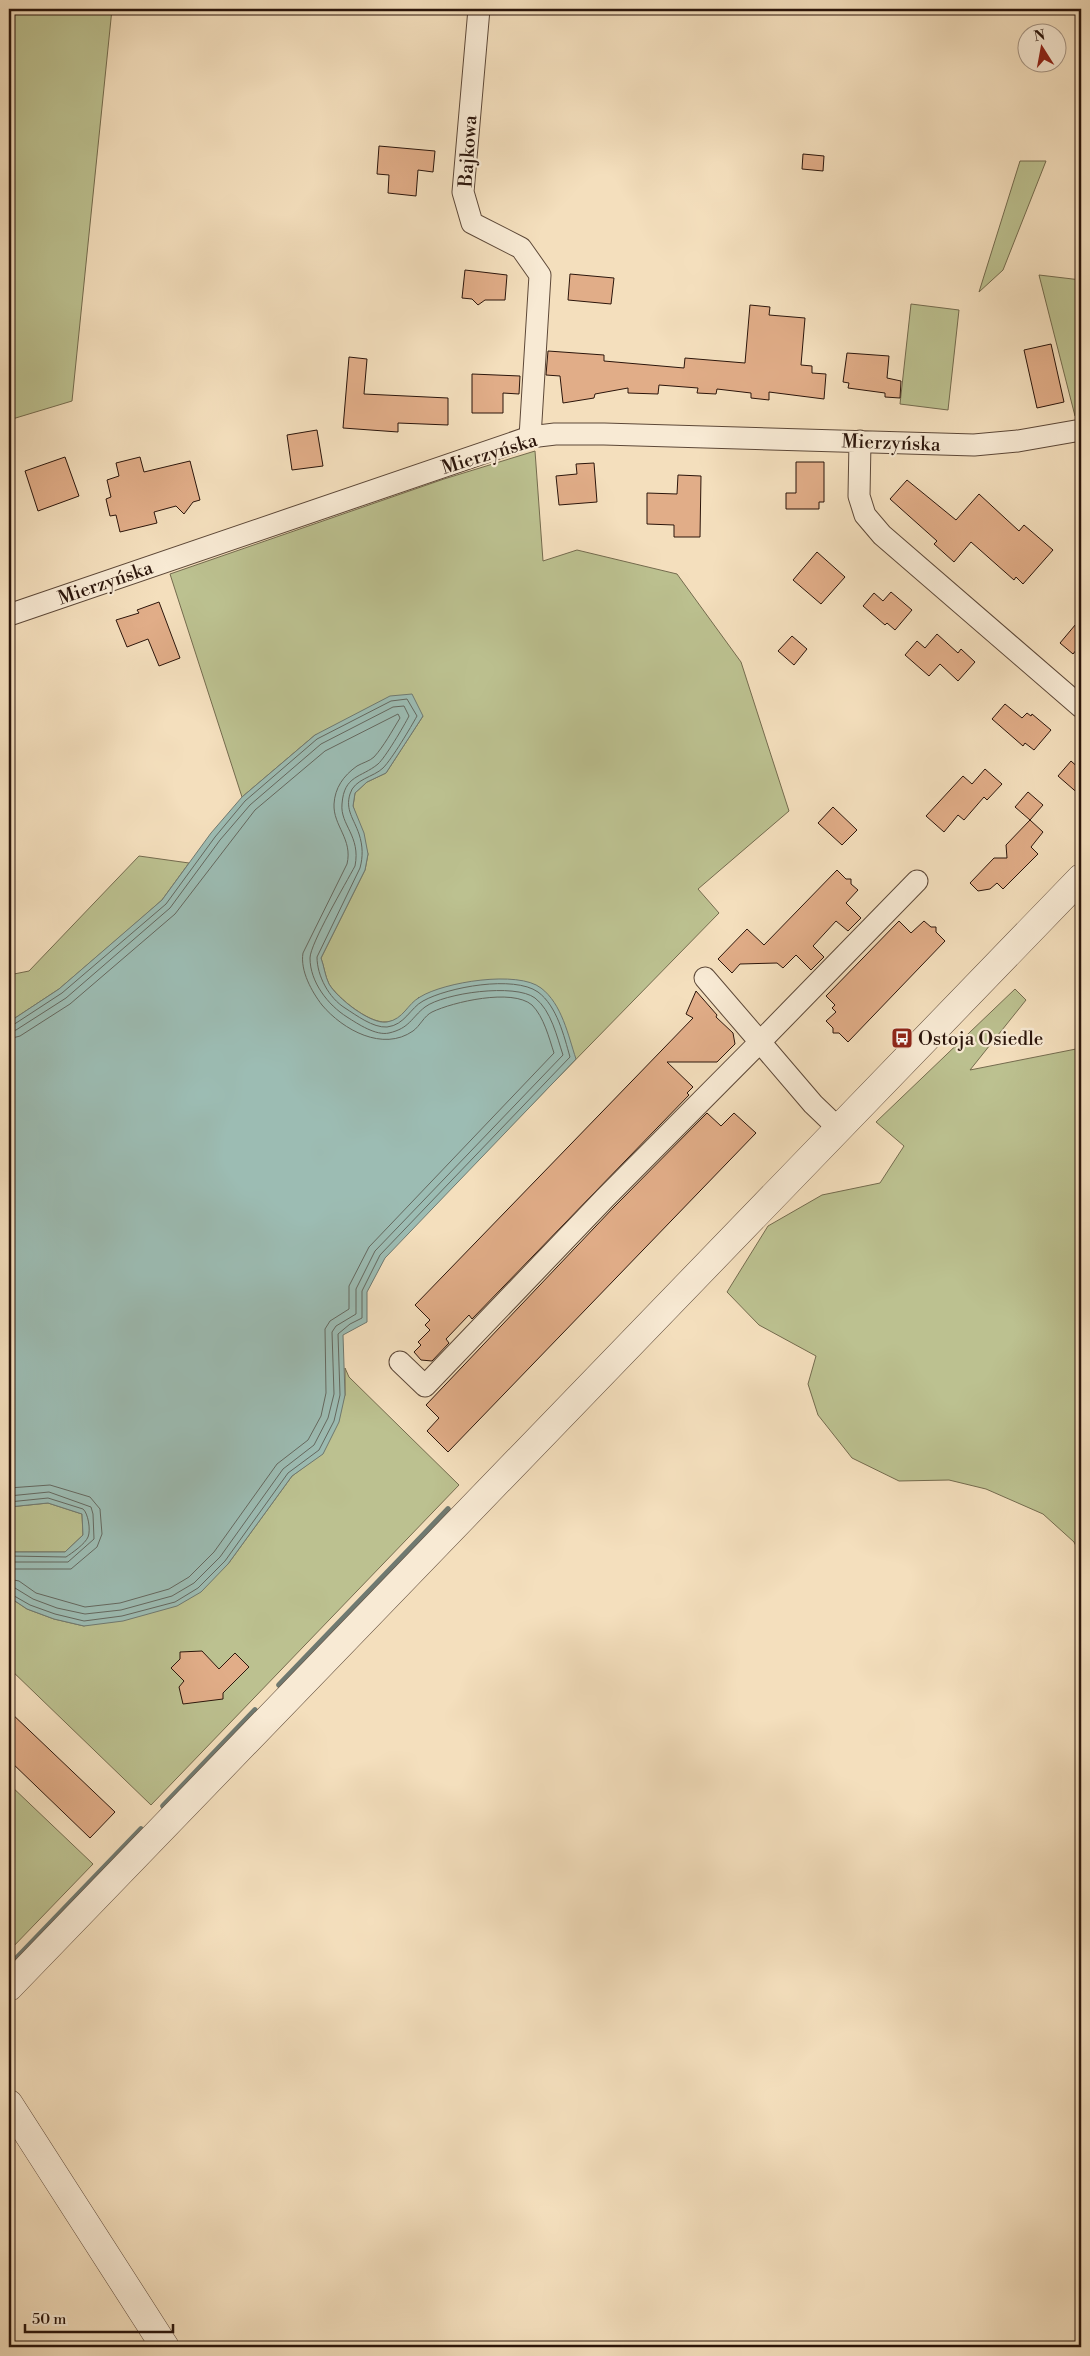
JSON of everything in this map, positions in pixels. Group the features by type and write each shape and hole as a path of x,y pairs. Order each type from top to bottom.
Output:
{"street":[{"name":"Bajkowa","path":"479,9 463,192 472,223 521,248 540,275 530,437"},
{"name":"Mierzyńska","path":"9,615 530,437 555,434 604,434 974,445 1018,441 1081,430"},
{"path":"860,441 859,496 864,515 882,534 1081,708"},
{"path":"9,1988 1081,878"},
{"path":"400,1362 425,1386 605,1198 917,881"},
{"path":"705,978 813,1104 838,1128"},
{"path":"9,2104 165,2347"}],"green space":[{"path":"9,9 112,9 72,401 9,420"},
{"path":"1020,161 1046,161 1003,270 979,292"},
{"path":"1039,275 1081,280 1081,414 1075,416"},
{"path":"911,304 959,310 948,410 900,404"},
{"path":"535,451 543,561 577,550 677,574 741,662 789,811 698,889 719,913 418,1221 419,997 405,1013 396,1019 386,1022 371,1018 354,1009 333,990 329,984 321,958 365,870 368,854 353,806 355,793 367,782 386,773 423,716 315,735 242,797 170,574 444,479"},
{"path":"139,856 189,863 162,900 59,989 9,1022 9,975 29,971"},
{"path":"1015,989 1026,1000 970,1070 1081,1048 1081,1556 1074,1542 1043,1514 986,1489 949,1480 899,1481 852,1458 818,1415 808,1384 816,1356 759,1325 727,1292 768,1226 822,1195 880,1183 904,1146 876,1122"},
{"path":"345,1368 349,1377 459,1485 151,1805 9,1668 9,1597 27,1609 54,1619 84,1626 228,1564 292,1476 323,1453 345,1395"},
{"path":"48,1503 82,1514 83,1535 65,1552 9,1552 9,1507"},
{"path":"9,1784 93,1864 9,1951"}],"water":[{"path":"412,694 423,716 386,773 367,782 355,793 353,806 364,833 368,854 365,870 321,958 326,978 333,990 347,1003 364,1015 380,1022 387,1022 398,1018 420,997 446,987 481,980 499,979 530,983 541,988 554,1002 563,1020 576,1059 385,1258 367,1292 367,1322 343,1335 345,1395 339,1422 323,1454 292,1476 228,1564 201,1592 177,1606 123,1621 84,1626 54,1619 27,1609 9,1597 9,1552 65,1552 83,1535 82,1514 48,1503 9,1507 9,1022 59,989 162,900 211,833 242,797 315,735 390,696"}],"building":[{"path":"379,146 435,151 433,172 418,170 416,196 388,193 389,175 377,174"},
{"path":"803,154 824,156 823,171 802,169"},
{"path":"465,270 507,275 505,300 485,300 478,305 472,299 462,298"},
{"path":"570,274 614,278 611,304 568,300"},
{"path":"750,305 770,307 769,315 805,318 801,365 812,366 812,373 826,374 824,399 769,392 769,400 751,398 751,393 717,389 716,394 697,393 698,388 659,385 658,394 628,393 628,388 595,394 594,398 563,403 560,376 546,375 548,351 604,355 604,361 684,368 685,358 745,363"},
{"path":"1051,344 1064,402 1037,408 1024,350"},
{"path":"847,353 889,356 887,378 901,381 900,398 885,397 885,393 848,388 849,383 843,382"},
{"path":"349,357 367,359 364,394 448,398 448,425 398,423 398,432 343,428"},
{"path":"472,374 520,376 519,394 503,393 503,413 472,413"},
{"path":"317,430 323,466 292,470 287,435"},
{"path":"65,457 79,496 38,511 25,471"},
{"path":"140,457 144,472 190,461 200,500 193,502 184,514 176,506 154,512 157,523 120,532 116,515 110,516 106,499 111,497 107,480 119,476 116,463"},
{"path":"796,462 824,462 824,502 819,502 819,509 786,509 786,493 796,493"},
{"path":"594,463 597,502 559,505 556,476 577,474 576,464"},
{"path":"678,475 701,476 700,537 674,537 674,525 647,524 647,493 677,494"},
{"path":"907,480 956,520 979,494 1019,531 1024,525 1053,550 1023,584 1016,577 1014,580 971,542 954,562 934,544 937,541 890,499"},
{"path":"817,552 845,577 821,604 793,580"},
{"path":"891,592 912,610 895,630 887,623 885,625 863,606 874,593 883,601"},
{"path":"159,602 180,658 159,666 148,639 127,647 116,620 139,613 137,610"},
{"path":"1081,618 1081,644 1073,654 1060,643"},
{"path":"937,634 958,653 961,649 975,662 958,681 940,664 929,676 905,655 917,641 925,648"},
{"path":"792,636 807,649 794,665 778,651"},
{"path":"1005,704 1022,718 1027,713 1031,716 1032,714 1051,730 1034,750 1025,743 1023,746 992,719"},
{"path":"1071,761 1081,770 1081,796 1058,776"},
{"path":"985,769 1002,784 987,800 984,797 964,820 958,815 944,832 926,816 963,776 972,784"},
{"path":"1028,792 1043,805 1030,820 1015,807"},
{"path":"833,807 857,830 842,845 818,823"},
{"path":"1030,820 1043,832 1031,847 1038,854 1003,889 997,883 990,889 978,891 970,883 994,858 1007,858 1006,845"},
{"path":"837,870 846,879 851,879 851,884 858,890 846,903 861,918 848,931 836,921 813,946 824,957 811,970 796,955 783,968 777,963 740,964 732,973 718,959 747,929 764,945"},
{"path":"899,921 911,933 924,921 931,927 936,927 936,932 945,941 848,1042 839,1033 833,1033 833,1028 826,1021 836,1012 832,1008 835,1005 826,996"},
{"path":"696,991 717,1015 716,1017 733,1033 735,1044 717,1062 667,1062 693,1087 687,1093 689,1095 472,1319 469,1315 446,1339 449,1343 432,1361 421,1360 414,1352 421,1345 418,1342 430,1330 425,1325 430,1320 415,1305 693,1018 686,1014"},
{"path":"707,1113 721,1126 734,1113 756,1133 448,1452 427,1431 439,1418 426,1405 614,1207"},
{"path":"202,1651 219,1669 235,1653 249,1667 223,1693 223,1699 183,1704 179,1687 184,1681 171,1668 180,1659 180,1652"},
{"path":"9,1711 115,1812 90,1838 9,1760"}],"waterway":[{"path":"279,1685 448,1509"},
{"path":"163,1806 255,1710"},
{"path":"9,1966 141,1829"}],"place":[{"name":"Ostoja Osiedle","path":"902,1038"}]}
